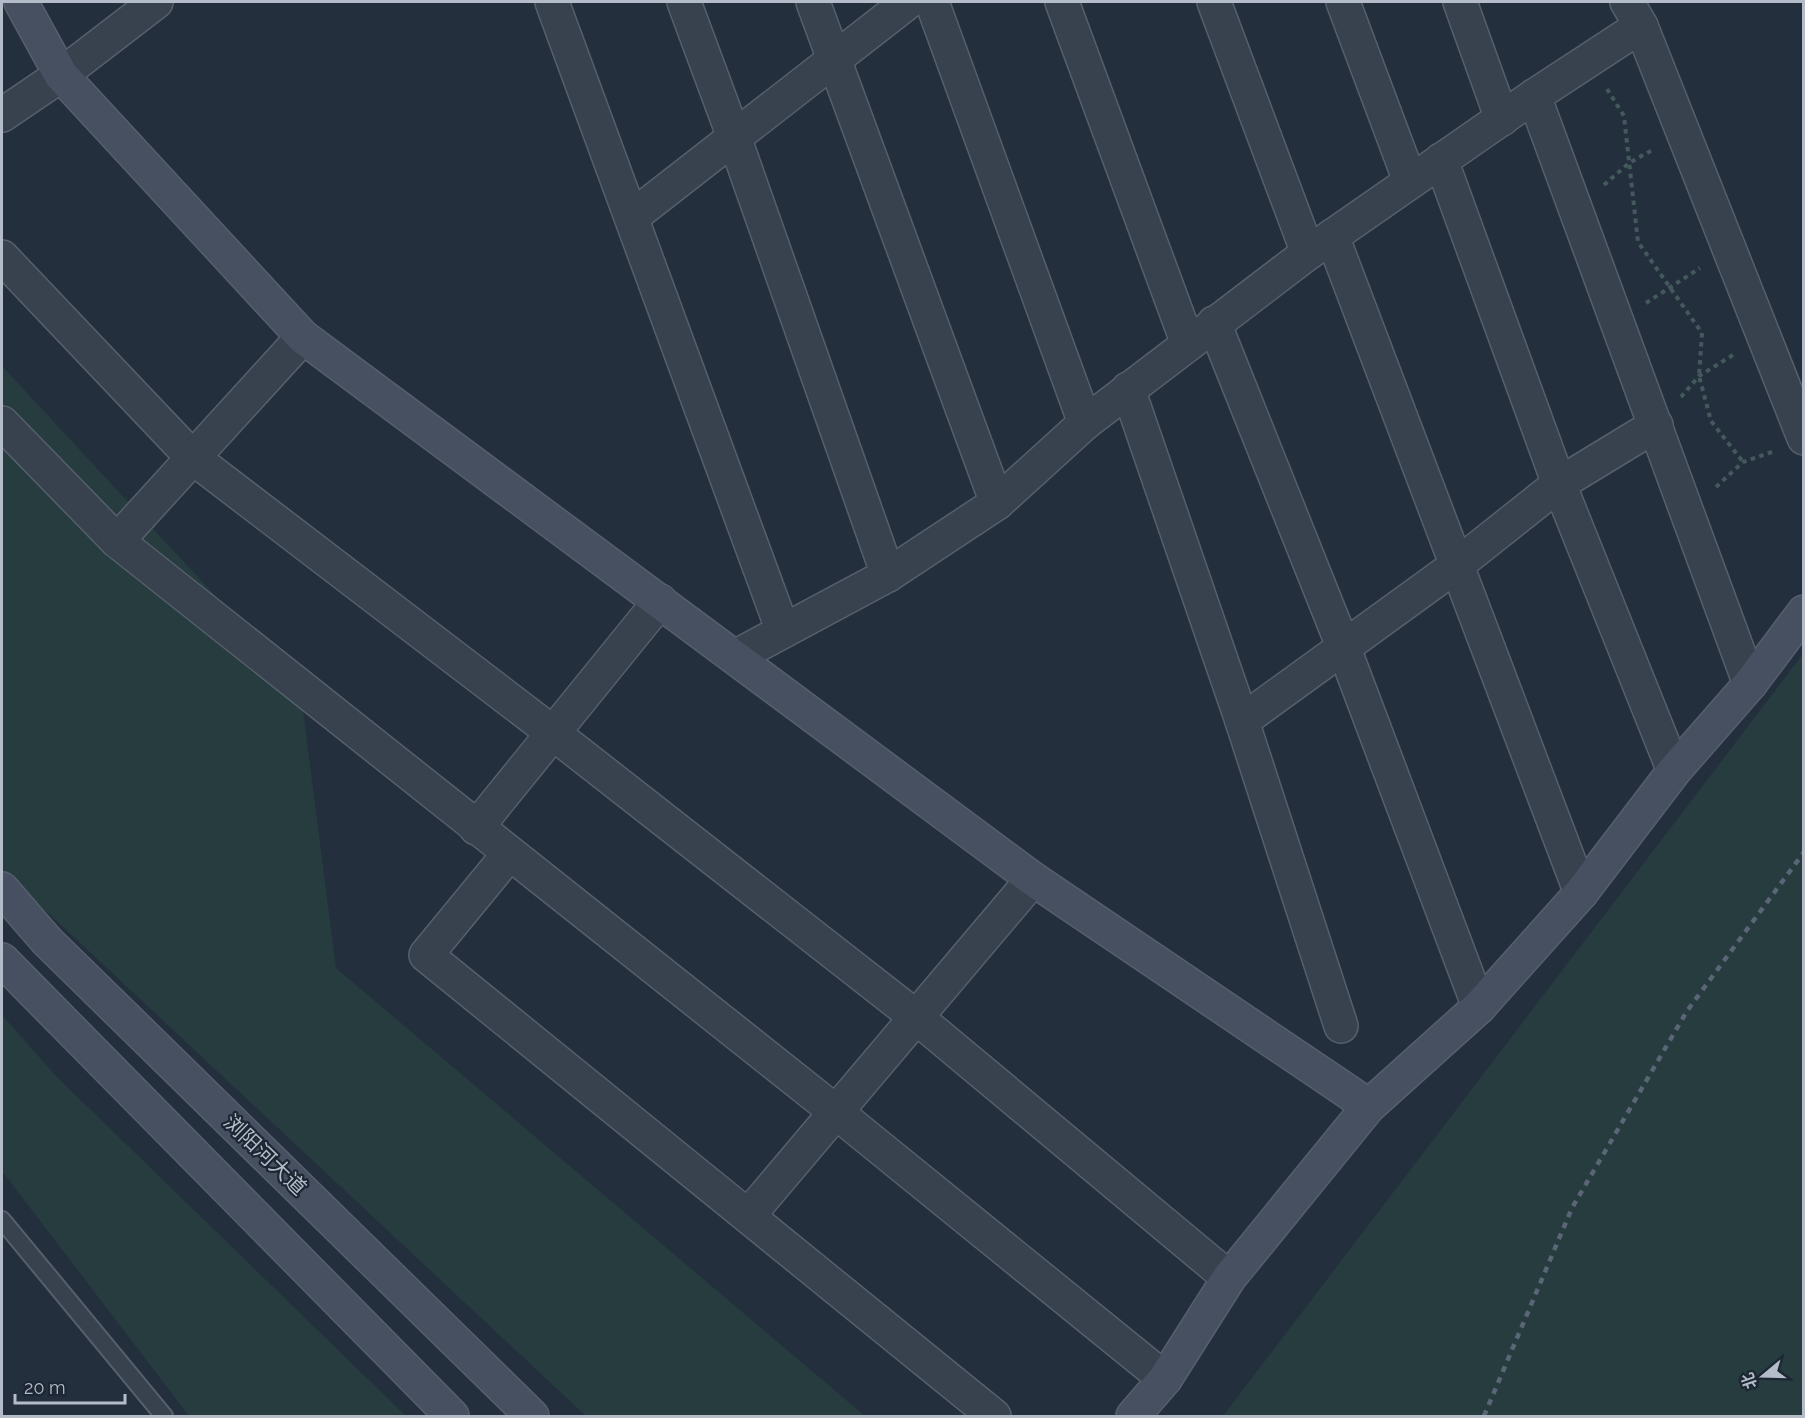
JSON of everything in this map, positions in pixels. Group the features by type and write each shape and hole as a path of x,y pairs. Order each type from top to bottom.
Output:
{"street":[{"path":"21,2 61,75 303,337 1033,879 1369,1106"},
{"path":"2,115 61,75 156,2"},
{"path":"552,2 783,631"},
{"path":"684,2 888,574"},
{"path":"813,2 998,503"},
{"path":"632,217 908,2"},
{"path":"932,2 1085,423"},
{"path":"1062,2 1188,344"},
{"path":"1214,2 1457,565 1581,893"},
{"path":"1343,2 1410,181"},
{"path":"1460,2 1502,118"},
{"path":"735,657 888,574 998,503 1085,423 1214,323 1410,181 1588,61 1634,14 1803,438"},
{"path":"1534,96 1689,512 1750,684"},
{"path":"1441,160 1560,484 1674,771"},
{"path":"2,257 192,458 553,733 916,1017 1228,1278"},
{"path":"1214,323 1343,646 1479,1007"},
{"path":"117,541 303,337"},
{"path":"1128,390 1242,721 1341,1026"},
{"path":"2,423 117,541 836,1112 1165,1379"},
{"path":"1242,721 1457,565 1560,484 1656,424"},
{"path":"476,828 660,601"},
{"path":"1133,1416 1165,1379 1228,1278 1369,1106 1479,1007 1581,893 1674,771 1750,684 1803,612"},
{"path":"509,854 426,956 994,1416"},
{"path":"748,1216 1033,879"},
{"name":"浏阳河大道","path":"2,890 47,941 532,1416"},
{"path":"2,960 452,1416"}],"lane":[{"path":"2,1220 164,1416"}],"path":[{"path":"1588,61 1624,116 1638,242 1702,333 1699,376 1711,421 1743,462"},
{"path":"1576,209 1629,163 1683,133"},
{"path":"1619,323 1668,287 1730,251"},
{"path":"1656,424 1699,376 1764,336"},
{"path":"1689,512 1743,462 1773,452"}],"green space":[{"path":"2,366 300,687 336,968 865,1416 586,1416 2,870"},
{"path":"1803,654 1803,1416 1223,1416"},
{"path":"2,1015 57,1077 406,1416 189,1416 2,1171"}],"railway":[{"path":"1484,1416 1572,1208 1687,1011 1804,852"}]}
